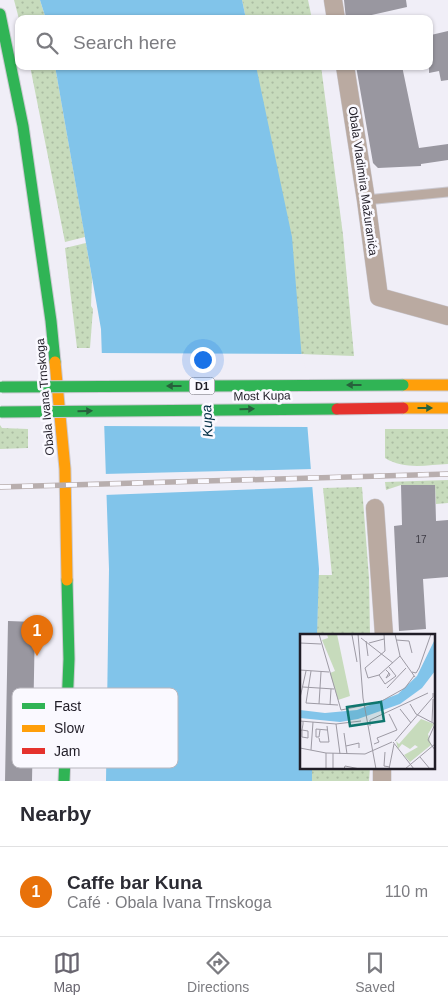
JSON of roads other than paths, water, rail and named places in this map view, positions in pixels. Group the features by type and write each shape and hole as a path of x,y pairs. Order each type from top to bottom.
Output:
{"main road":[{"name":"Obala Ivana Trnskoga","path":"0,14 23,126 52,321 65,469 69,659 68,688"},
{"name":"Most Kupa","path":"1,387 448,385"},
{"name":"Most Kupa","path":"0,412 448,408"},
{"name":"Obala Ivana Trnskoga","path":"64,781 65,768"}],"street":[{"path":"333,0 335,15"},
{"name":"Obala Vladimira Mažuranića","path":"346,70 379,297 448,316"},
{"path":"376,508 384,634"},
{"path":"382,768 382,781"}],"lane":[{"path":"366,200 448,192"}],"water":[{"path":"40,0 242,0 245,15 45,15"},
{"name":"Kupa","path":"56,70 257,70 292,237 319,569 317,634 300,634 300,768 312,768 312,781 106,781 106,768 178,768 178,688 107,688 109,569 101,329"}],"railway":[{"path":"0,487 448,474"}],"place":[{"name":"Caffe bar Kuna","path":"37,656"}]}
